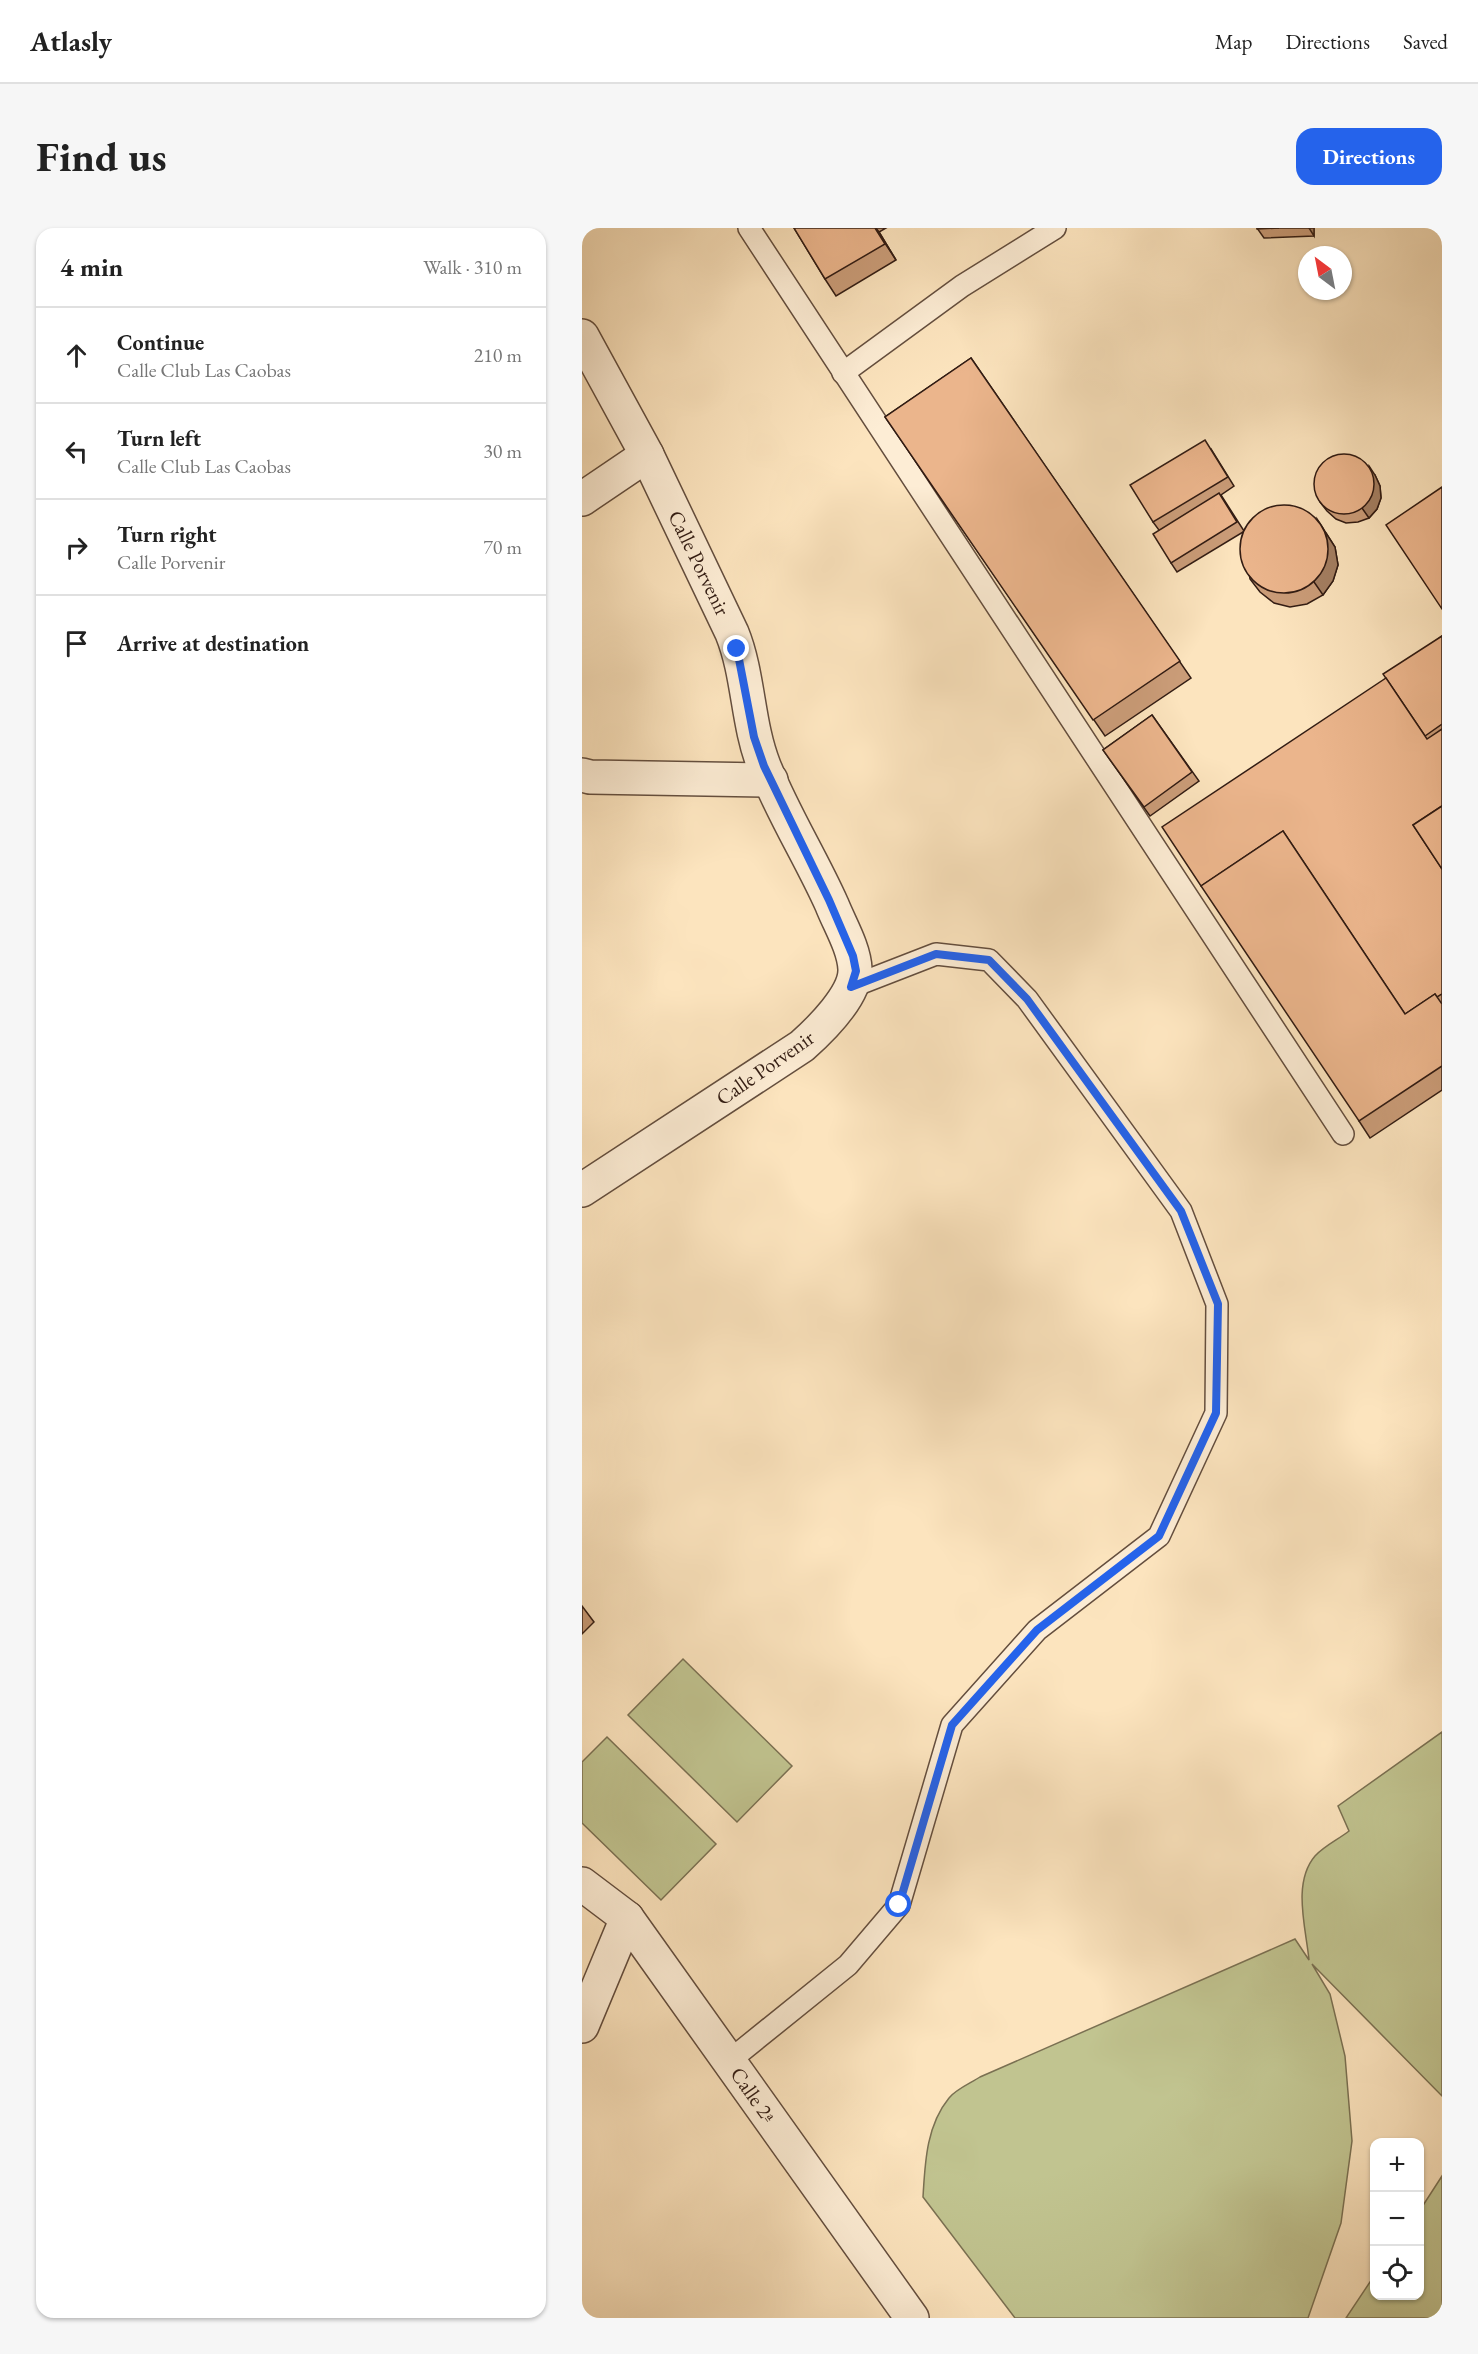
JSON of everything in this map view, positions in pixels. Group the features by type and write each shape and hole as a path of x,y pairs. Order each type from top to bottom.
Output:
{"street":[{"name":"Calle Porvenir","path":"582,336 647,455 735,641 754,737 771,780 829,900 853,956 856,971 851,987 826,1023 802,1046 582,1190"},
{"path":"582,499 647,455"},
{"path":"582,775 771,780"},
{"name":"Calle 2ª","path":"582,1884 627,1918 912,2318"},
{"path":"582,2026 627,1918"}],"lane":[{"path":"749,228 1343,1134"},
{"path":"843,373 962,286 1055,228"},
{"path":"729,2061 848,1965 899,1905 952,1725 1037,1630 1159,1536 1216,1413 1218,1304 1181,1211 1027,999 989,960 936,954 851,987"}],"green space":[{"path":"683,1659 792,1766 737,1822 628,1715"},
{"path":"1442,1732 1442,2096 1312,1964 1330,1994 1345,2056 1352,2141 1341,2223 1308,2318 1015,2318 923,2197 931,2133 941,2109 949,2098 980,2077 1295,1939 1309,1960 1302,1906 1304,1879 1315,1856 1349,1831 1338,1806"},
{"path":"607,1737 716,1844 661,1900 582,1823 582,1762"},
{"path":"1442,2176 1442,2318 1346,2318 1370,2282 1370,2300 1424,2300 1424,2204"}],"building":[{"path":"794,228 875,228 885,244 825,279"},
{"path":"971,358 1180,661 1093,720 885,417"},
{"path":"1205,440 1228,477 1153,522 1130,485"},
{"path":"1344,454 1361,459 1369,467 1374,484 1369,501 1361,509 1344,514 1327,509 1319,501 1314,484 1319,467 1327,459"},
{"path":"1442,487 1442,609 1386,525"},
{"path":"1219,493 1237,522 1171,563 1153,534"},
{"path":"1284,505 1301,508 1315,518 1325,532 1328,549 1325,566 1315,580 1301,590 1284,593 1267,590 1253,580 1243,566 1240,549 1243,532 1253,518 1267,508"},
{"path":"1442,636 1442,724 1425,736 1383,674"},
{"path":"1386,678 1427,739 1442,729 1442,806 1413,825 1442,869 1442,994 1437,997 1435,994 1405,1014 1283,831 1201,886 1162,827"},
{"path":"1152,715 1192,772 1144,807 1103,750"},
{"path":"1442,806 1442,869 1413,825"},
{"path":"1283,831 1405,1014 1435,994 1442,1004 1442,1066 1359,1121 1201,886"}],"route":[{"path":"737,649 754,737 764,766 829,900 853,956 856,971 851,987 936,954 989,960 1027,999 1181,1211 1218,1304 1216,1413 1159,1536 1037,1630 952,1725 899,1905"}]}
